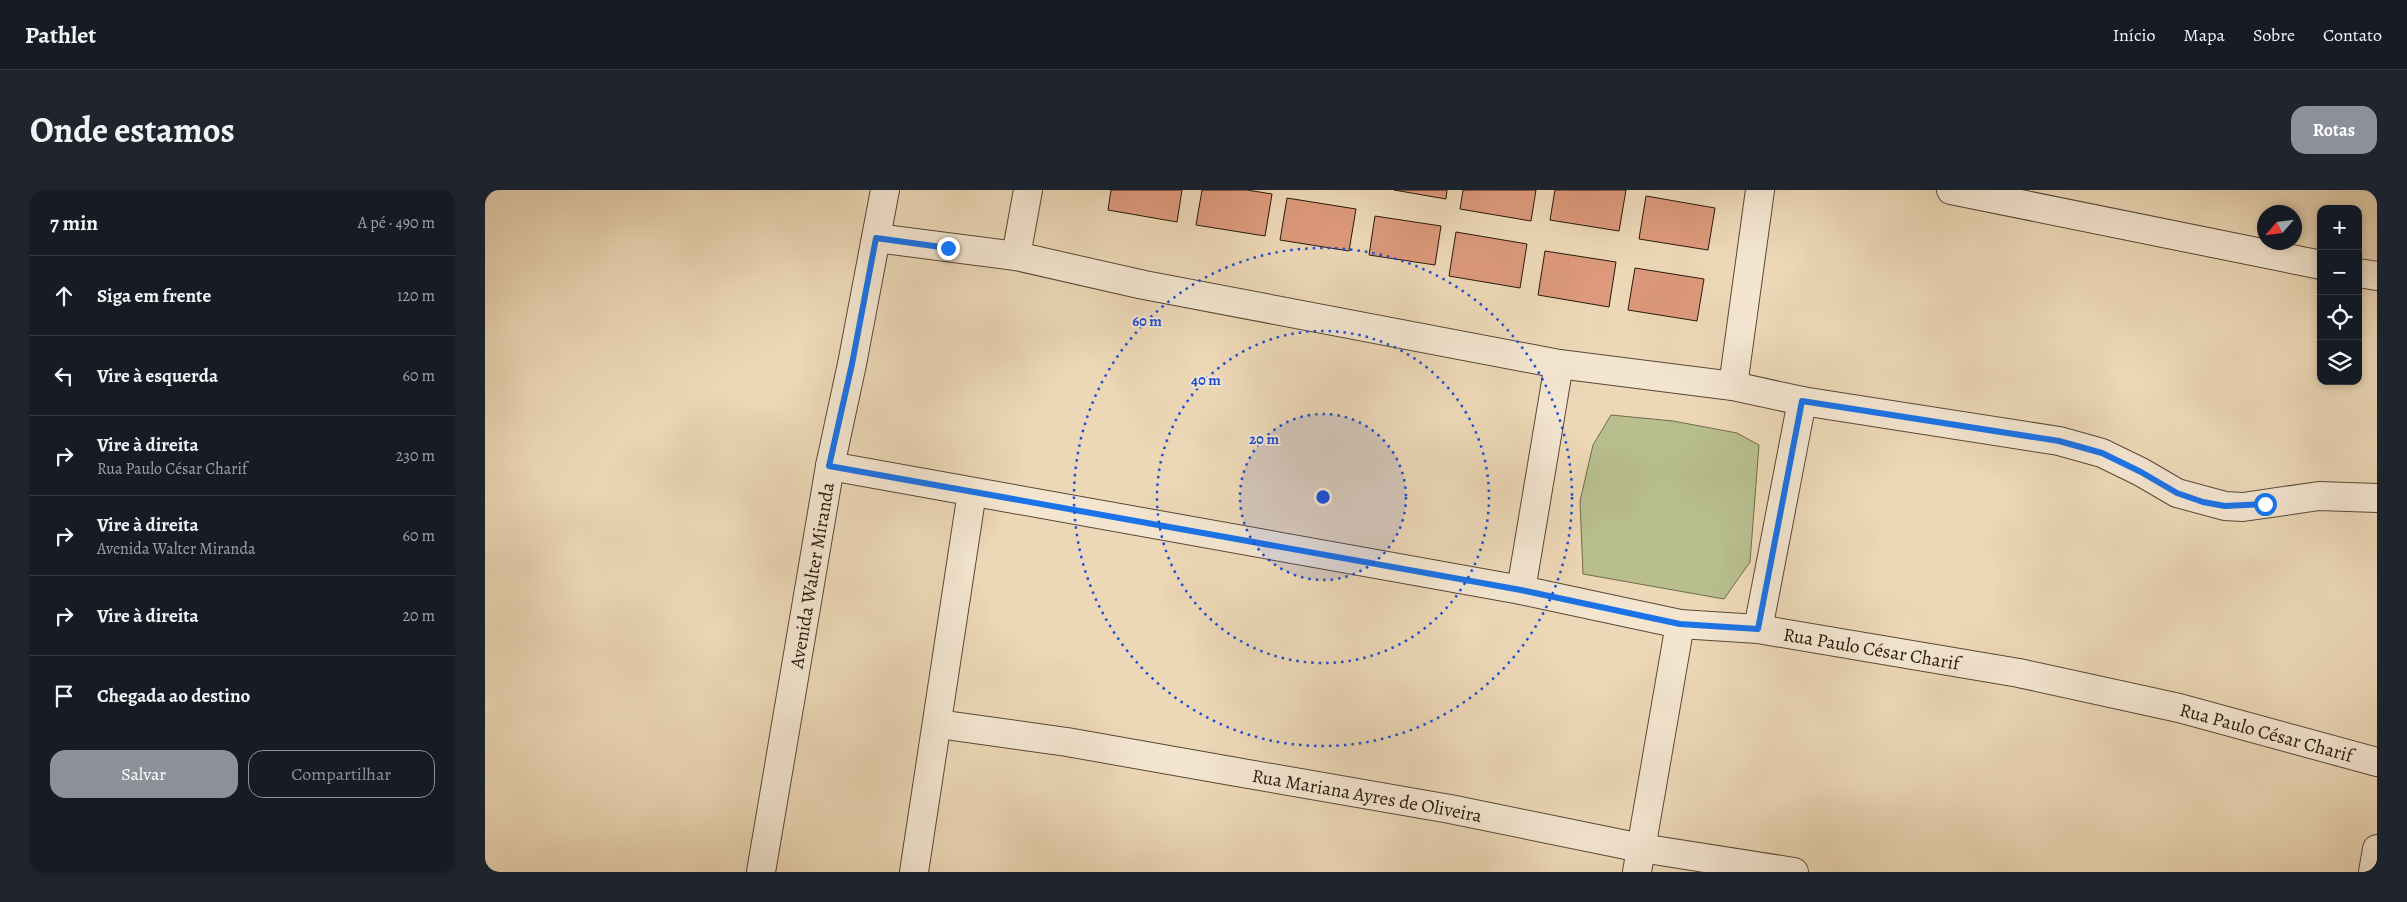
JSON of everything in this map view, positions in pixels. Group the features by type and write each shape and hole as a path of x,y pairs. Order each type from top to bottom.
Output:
{"street":[{"name":"Avenida Walter Miranda","path":"761,872 829,466 852,364 885,190"},
{"path":"1016,256 1028,190"},
{"path":"1733,386 1760,190"},
{"path":"1951,190 2317,264"},
{"path":"876,238 1016,256 1153,287 1559,364 1733,386 1802,401 2059,441 2102,453 2141,472 2177,493 2225,506 2243,507 2319,496 2377,498"},
{"path":"2362,274 2377,276"},
{"path":"1521,590 1559,364"},
{"path":"1758,629 1802,401"},
{"name":"Rua Paulo César Charif","path":"829,466 1521,590 1680,624 1758,629 2019,673 2179,708 2377,762"},
{"path":"913,872 938,724 972,492"},
{"path":"1639,860 1680,624"},
{"name":"Rua Mariana Ayres de Oliveira","path":"938,724 1067,742 1441,808 1639,860 1794,872"},
{"path":"2373,872 2377,849"}],"green space":[{"path":"1611,415 1673,421 1737,433 1759,445 1750,562 1724,599 1583,574 1580,501 1593,445"}],"building":[{"path":"1111,190 1182,190 1177,222 1108,210"},
{"path":"1202,190 1247,190 1272,194 1265,236 1196,225"},
{"path":"1394,190 1447,190 1446,199"},
{"path":"1463,190 1536,190 1531,221 1460,209"},
{"path":"1555,190 1626,190 1619,231 1550,220"},
{"path":"1646,196 1715,208 1708,250 1639,239"},
{"path":"1287,198 1356,209 1349,251 1280,240"},
{"path":"1375,216 1441,226 1435,265 1369,255"},
{"path":"1456,232 1527,244 1520,288 1449,276"},
{"path":"1545,251 1616,262 1609,307 1538,295"},
{"path":"1635,268 1704,279 1697,321 1628,310"}],"route":[{"path":"948,248 876,238 852,364 829,466 1521,590 1680,624 1758,629 1802,401 2059,441 2102,453 2141,472 2177,493 2203,502 2243,507 2265,504"}]}
